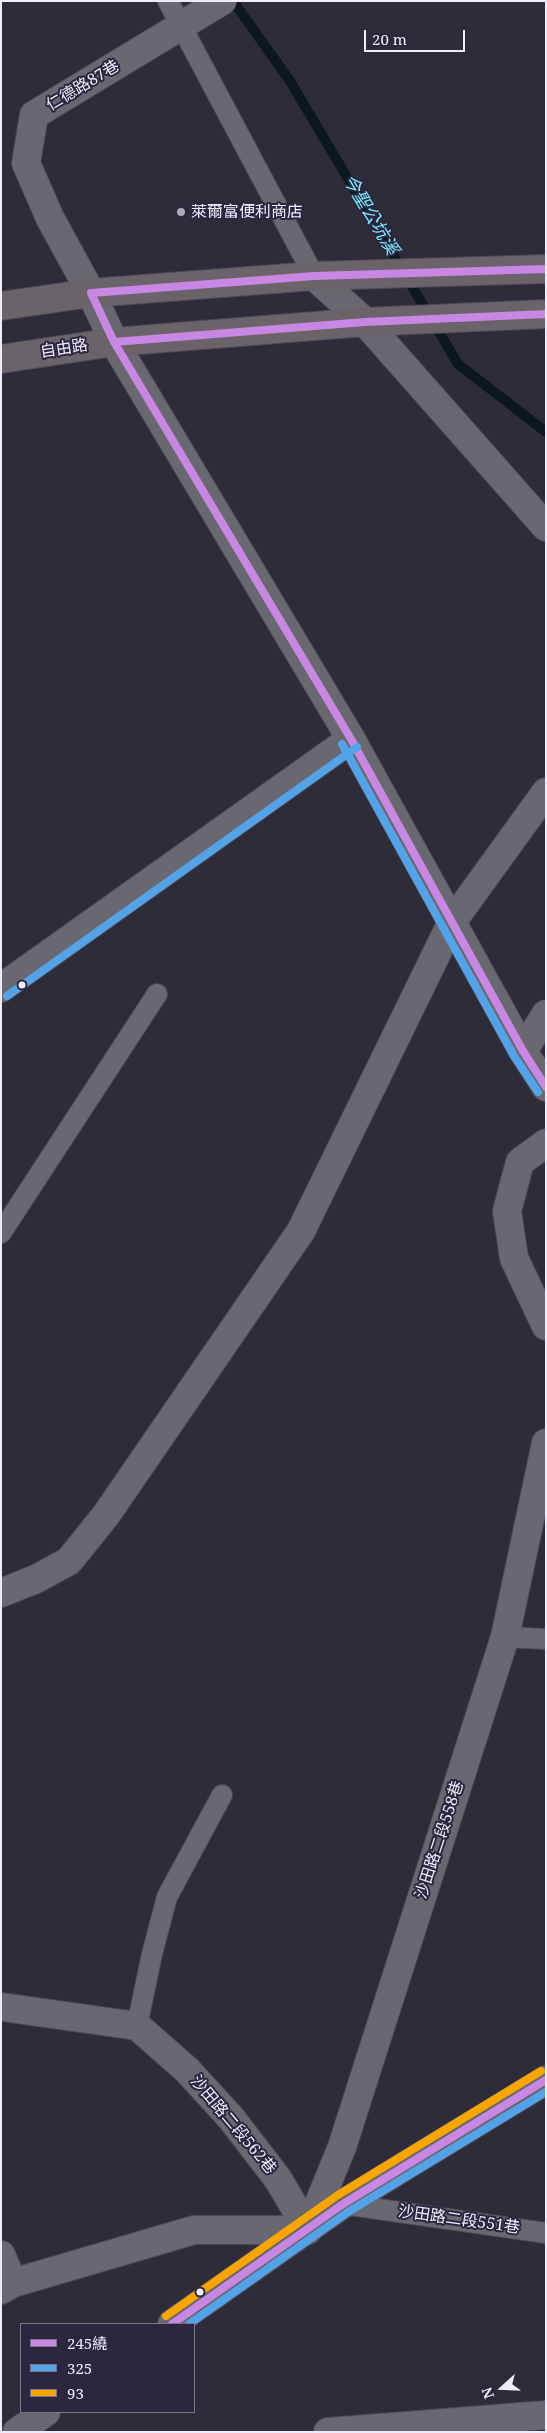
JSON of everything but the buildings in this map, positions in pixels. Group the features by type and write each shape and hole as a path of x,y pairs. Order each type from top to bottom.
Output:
{"main road":[{"path":"1,306 91,293 314,276 546,269"},
{"name":"自由路","path":"1,359 114,342 365,322 546,314"}],"street":[{"name":"仁德路87巷","path":"222,1 34,116 26,163 50,218 91,293 114,342 351,739 523,1051 546,1087"},
{"path":"314,276 365,322 546,527"},
{"path":"1,988 351,739"},
{"path":"1,1593 36,1579 69,1561 106,1515 301,1232 452,922 546,792"},
{"path":"523,1051 546,1014"},
{"path":"546,1143 520,1162 507,1211 514,1258 546,1326"},
{"name":"沙田路二段558巷","path":"308,2230 342,2147 504,1637 546,1443"},
{"path":"1,2006 137,2026"},
{"name":"沙田路二段562巷","path":"137,2026 187,2070 231,2118 278,2179 308,2230"},
{"path":"173,2323 308,2230 342,2204 546,2080"},
{"path":"1,2255 7,2286 194,2230 308,2230"},
{"path":"17,2432 45,2413"},
{"path":"328,2432 546,2415"}],"lane":[{"path":"168,1 314,276"},
{"path":"1,1233 157,994"},
{"path":"504,1637 546,1638"},
{"path":"137,2026 152,1954 167,1897 222,1795"},
{"name":"沙田路二段551巷","path":"342,2204 546,2233"}],"waterway":[{"name":"今聖公坑溪","path":"233,1 290,81 458,364 546,432"}],"transit line":[{"name":"245繞","path":"546,269 314,276 91,293 114,342 351,739 523,1051 546,1087"},
{"name":"245繞","path":"114,342 365,322 546,314"},
{"name":"325","path":"342,744 514,1056 538,1092"},
{"name":"325","path":"7,996 357,747"},
{"name":"93","path":"166,2316 338,2195 541,2071"},
{"name":"245繞","path":"173,2323 343,2204 546,2080"},
{"name":"325","path":"190,2323 348,2212 546,2092"}],"place":[{"name":"萊爾富便利商店","path":"181,212"}]}
